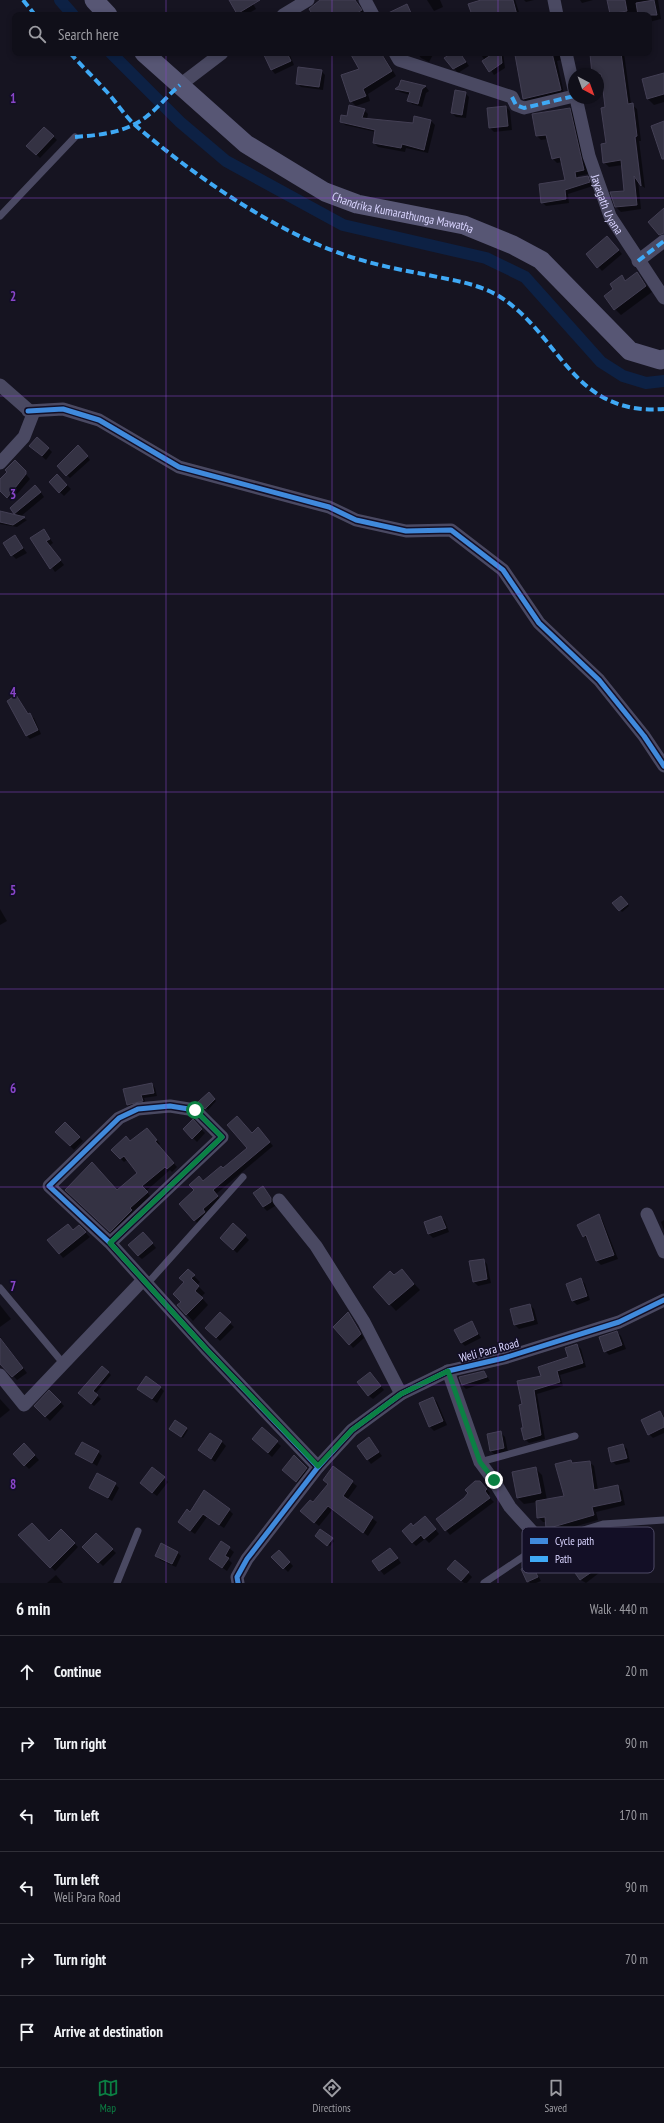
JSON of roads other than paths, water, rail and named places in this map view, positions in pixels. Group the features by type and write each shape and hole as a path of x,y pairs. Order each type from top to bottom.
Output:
{"main road":[{"name":"Chandrika Kumarathunga Mawatha","path":"147,56 246,144 325,192 357,204 464,225 513,245 541,260 630,351 660,360 664,359"}],"street":[{"path":"288,12 308,0"},
{"path":"365,0 371,12"},
{"path":"554,0 556,12"},
{"path":"180,85 218,56"},
{"path":"397,56 399,60 512,97 516,105 524,108 568,97"},
{"path":"567,56 569,68"},
{"name":"Jayagath Uyana","path":"577,104 589,156 610,216 638,261 664,298"},
{"path":"638,261 664,241"},
{"path":"0,385 33,414 24,437 0,463"},
{"path":"28,411 63,409 99,420 179,467 329,507 356,520 406,531 451,530 503,570 539,623 599,680 644,736 664,766"},
{"path":"110,1243 222,1137 195,1110 170,1106 144,1108 138,1109 119,1118 49,1186 110,1243 318,1466"},
{"path":"279,1200 316,1246 360,1316 401,1394"},
{"path":"647,1214 664,1252"},
{"path":"0,1375 24,1405 63,1363 145,1282"},
{"name":"Weli Para Road","path":"238,1583 237,1577 247,1559 318,1466 352,1430 401,1394 448,1371 504,1358 619,1322 664,1300"},
{"path":"448,1371 480,1462 494,1480 510,1507 528,1527"}],"lane":[{"path":"0,216 75,137"},
{"path":"145,1282 243,1176"},
{"path":"0,1288 63,1363"},
{"path":"480,1462 574,1436"},
{"path":"593,1527 603,1524 664,1520"},
{"path":"117,1583 138,1531"},
{"path":"484,1583 522,1557"}],"waterway":[{"path":"60,0 70,12"},
{"path":"114,56 180,122 226,161 343,225 486,258 525,277 601,362 623,376 646,383 664,381"}]}
